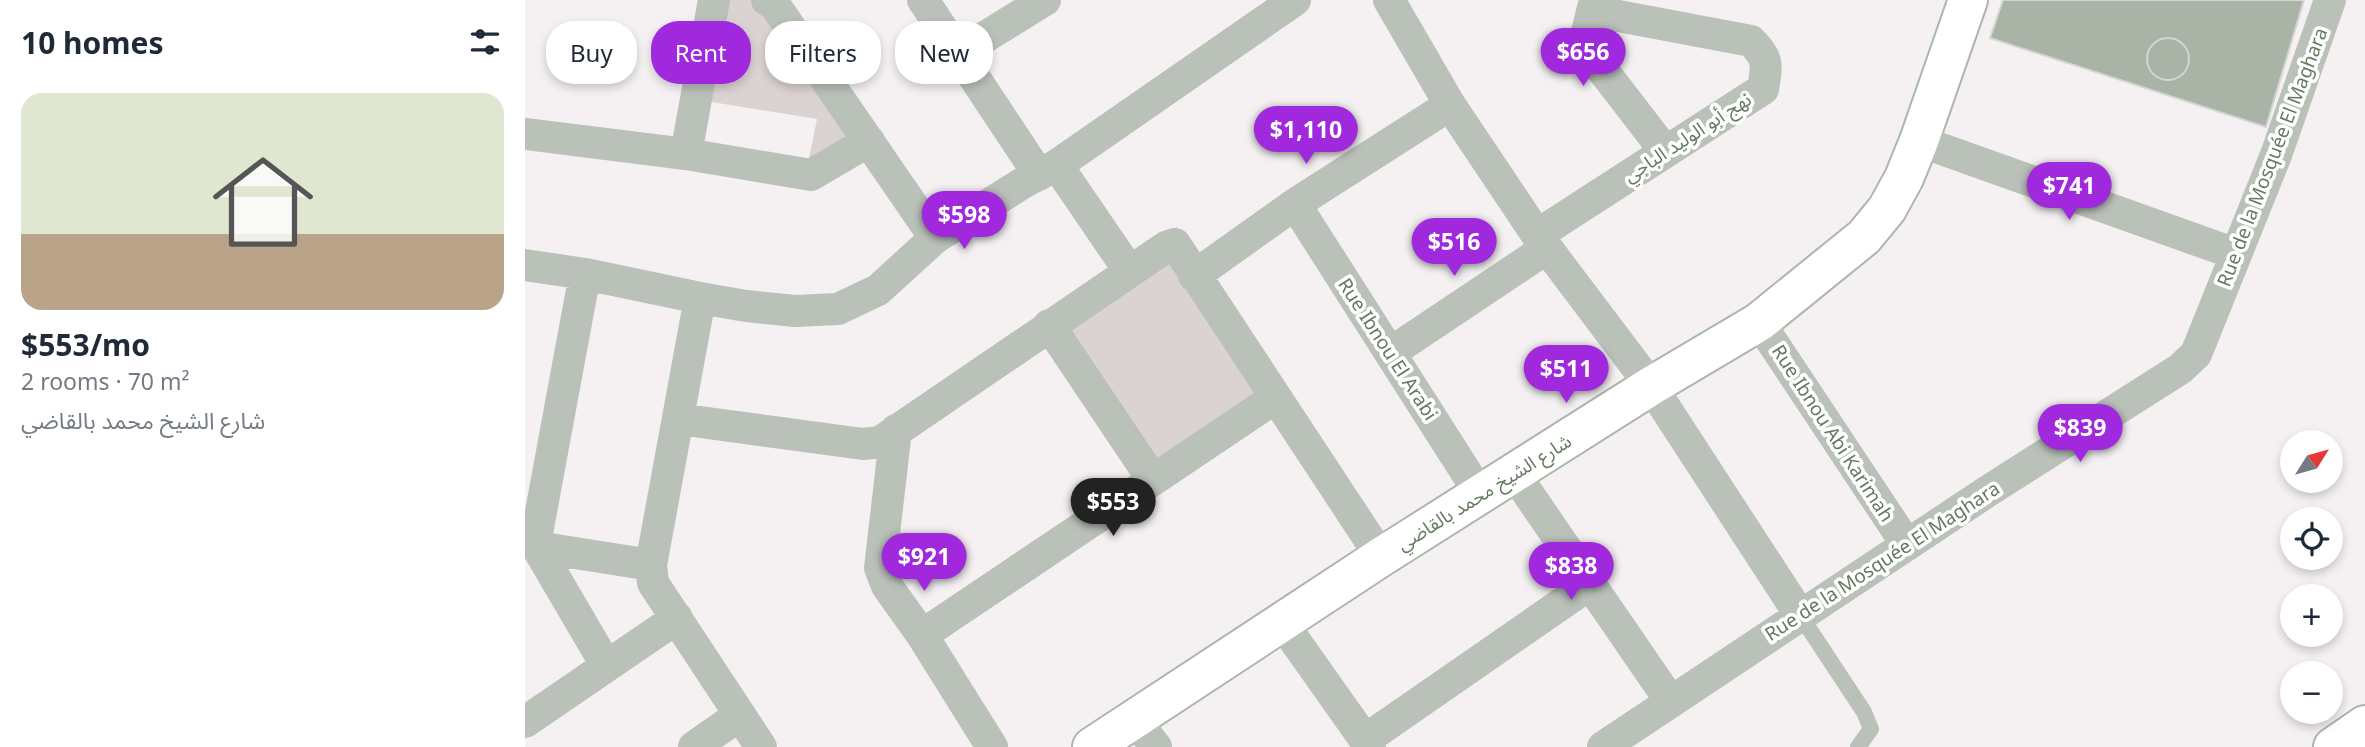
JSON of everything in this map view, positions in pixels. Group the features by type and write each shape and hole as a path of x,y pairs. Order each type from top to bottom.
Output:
{"main road":[{"name":"شارع الشيخ محمد بالقاضي","path":"1092,747 1145,733 1282,621 1651,386 1759,322 1864,237 1887,209 1904,178 1968,0"},
{"path":"2333,747 2365,725"}],"street":[{"path":"686,154 714,0"},
{"path":"767,0 773,4 935,239"},
{"path":"923,0 937,21"},
{"path":"993,32 1045,0"},
{"path":"525,265 585,274 700,298 795,311 838,309 878,290 935,239 1048,170 1295,0"},
{"path":"1389,0 1450,104 1542,241 1651,386 1800,615"},
{"name":"Rue de la Mosquée El Maghara","path":"1603,747 1800,615 2180,369 2196,354 2276,155 2330,0"},
{"path":"1594,6 1587,32 1594,59 1665,152"},
{"name":"نهج أبو الوليد الباجي","path":"1390,353 1665,152 1763,89 1767,65 1761,51 1751,41 1594,6"},
{"path":"983,84 1130,272"},
{"path":"1194,276 1295,204 1450,104"},
{"path":"525,134 686,154 811,175 869,141"},
{"path":"1919,141 2236,254"},
{"name":"Rue Ibnou El Arabi","path":"1295,204 1480,494"},
{"path":"678,418 863,444 880,442 1049,325 1166,247 1175,244 1381,557"},
{"path":"585,274 537,533 537,547 606,665"},
{"path":"700,298 650,565 653,583 761,747"},
{"name":"Rue Ibnou Abi Karimah","path":"1759,322 1907,545"},
{"path":"1049,325 1153,480"},
{"path":"922,635 1275,398"},
{"path":"897,430 880,568 887,586 922,635 992,747"},
{"path":"1514,473 1671,702"},
{"path":"537,547 650,565"},
{"path":"1282,621 1367,743 1590,584"},
{"path":"525,722 677,618"},
{"path":"694,747 740,715"}],"lane":[{"path":"1800,615 1864,712 1871,729 1858,747"}],"shaded area":[{"path":"700,0 784,0 799,21 765,21 765,84 842,84 882,141 803,188 817,119 687,98 689,84 751,84 751,21 697,21"},
{"path":"1177,227 1292,401 1150,496 1034,322"}],"building":[{"path":"2003,0 2304,0 2266,127 1990,38"},
{"path":"2168,38 2183,44 2189,59 2183,74 2168,80 2153,74 2147,59 2153,44"}]}
